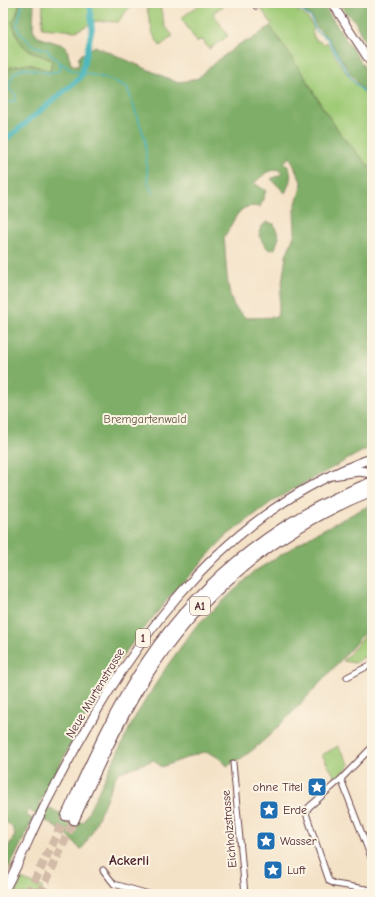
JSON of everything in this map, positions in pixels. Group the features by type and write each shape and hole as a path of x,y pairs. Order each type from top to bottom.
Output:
{"highway":[{"path":"332,475 359,471 372,473"},
{"name":"A1","path":"372,482 327,502 283,526 237,560 195,600 159,642 128,690 101,741 70,818 136,694 166,647 197,610 232,576 274,542 324,512 372,491"}],"main road":[{"path":"332,3 372,65"},
{"name":"Neue Murtenstrasse","path":"3,893 41,812 98,707 120,672 157,620 200,572 236,538 278,506 372,452"},
{"name":"Neue Murtenstrasse","path":"347,467 372,458"}],"street":[{"path":"347,678 372,664"},
{"path":"372,747 341,779 309,807 306,813 329,881 335,884 372,890"},
{"name":"Eichholzstrasse","path":"233,763 246,894"},
{"path":"341,779 372,860"},
{"path":"103,870 114,884 149,894"}],"green space":[{"path":"3,3 20,3 15,18 29,51 52,60 50,71 29,64 3,87"},
{"name":"Bremgartenwald","path":"3,3 34,3 33,29 38,37 66,46 71,64 78,67 79,56 95,46 176,82 198,78 209,67 241,43 251,40 270,26 303,74 342,136 372,170 372,446 274,500 225,537 167,600 110,671 39,804 83,823 135,717 167,666 196,626 255,571 314,534 372,504 372,624 288,717 260,744 236,761 227,766 216,756 203,752 161,767 154,760 120,772 116,776 92,832 82,849 79,848 66,834 29,810 26,815 33,819 3,881 3,855 15,835 12,827 3,819 3,87 10,67 29,64 50,71 52,60 30,51 18,38 12,21 15,18 20,4","holes":["290,157 302,184 294,210 295,233 286,256 277,317 246,318 235,307 232,301 227,274 224,237 242,210 246,207 260,207 266,191 254,183 267,172 278,169 282,174 271,179 285,193 289,184 290,173 284,162"]},
{"path":"43,3 159,3 165,26 173,36 160,46 153,34 146,5 131,5 118,22 96,21 76,31 42,28"},
{"path":"202,3 227,3 213,13 228,36 209,49 202,39 197,42 181,18"},
{"path":"257,3 289,3 292,7 305,16 314,29 312,32 315,39 324,44 327,42 344,70 365,94 371,110 369,115 372,118 372,170 342,136 303,74 270,26 272,24"},
{"path":"292,3 322,3 372,79 372,108 368,97 350,73 328,38 317,28 312,17"},
{"path":"339,3 372,3 372,53 362,37 355,21 346,13"},
{"path":"267,222 274,224 279,237 275,249 269,250 261,240 259,232 260,229"},
{"path":"372,628 372,652 355,663 343,661"},
{"path":"338,746 350,765 336,779 322,755"},
{"path":"21,879 42,887 42,894 15,894"}],"waterway":[{"path":"3,103 15,101 16,95 8,88 14,73 24,68 48,73 59,71 61,69 59,62 46,49 34,46 20,33 17,25 23,3"},
{"path":"3,142 81,77 92,29 90,3"},
{"path":"290,3 293,8 301,10 311,18 316,31 327,38 352,80 367,95 372,109"},
{"path":"59,62 73,71 106,78 127,87 145,139 148,183 153,194"}],"tunnel":[{"path":"28,894 66,816"},
{"path":"40,894 74,820"}],"place":[{"name":"ohne Titel","path":"317,787"},
{"name":"Erde","path":"269,810"},
{"name":"Wasser","path":"266,841"},
{"name":"Luft","path":"273,870"}],"district":[{"name":"Ackerli","path":"129,860"}]}
